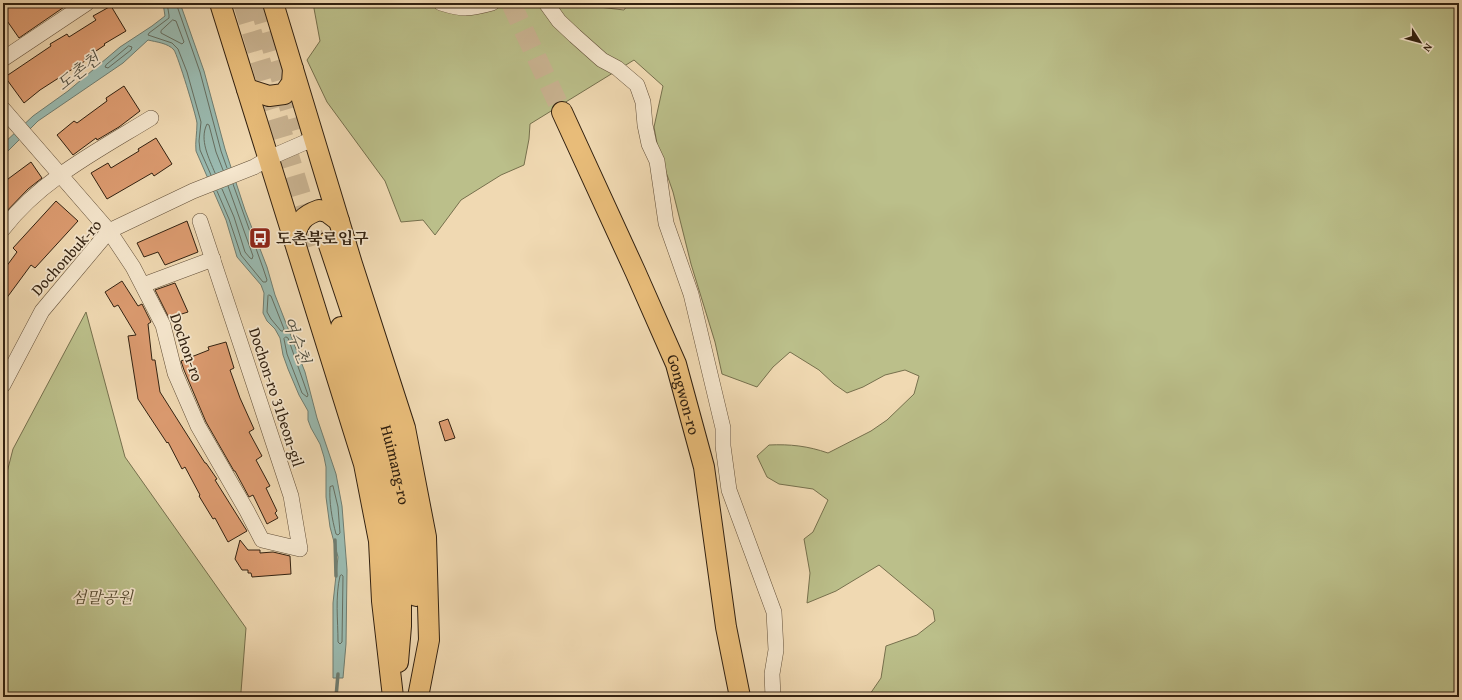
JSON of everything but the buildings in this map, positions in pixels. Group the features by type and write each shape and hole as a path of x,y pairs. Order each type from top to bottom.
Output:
{"main road":[{"path":"220,3 247,89 262,162 294,238 364,464 379,541 382,601 394,697"},
{"path":"273,3 339,221 405,428 426,537 429,640 416,697"},
{"path":"247,89 269,96 284,94 292,83 293,69"},
{"name":"Gongwon-ro","path":"562,112 676,364 704,467 726,627 740,697"},
{"path":"294,238 298,223 309,214 319,210 327,212 339,221"},
{"name":"Huimang-ro","path":"394,697 401,626 401,594 383,472 322,244 383,414 398,469 410,530 416,593 416,697"}],"street":[{"path":"5,54 86,3"},
{"path":"441,3 457,8 474,8 492,3"},
{"path":"546,3 559,21 574,36 602,60 617,68 637,85 643,102 645,125 649,144 657,161 666,223 691,294 723,428 723,446 729,490 774,612 776,650 772,674 773,697"},
{"name":"Dochon-ro","path":"3,109 109,231 133,266 163,326 175,373 198,426 262,540"},
{"path":"3,229 12,217 35,194 61,175 151,118"},
{"path":"262,162 315,138"},
{"name":"Dochonbuk-ro","path":"3,385 42,311 109,231 193,191 262,162"},
{"name":"Dochon-ro 31beon-gil","path":"200,221 291,496 300,549 262,540"},
{"path":"143,285 213,259"}],"green space":[{"path":"313,3 421,3 422,5 423,3 578,3 582,5 624,10 629,3 1459,3 1459,697 871,697 870,694 881,678 886,646 917,635 935,621 933,610 879,565 836,591 807,603 810,573 804,539 813,532 828,500 813,489 779,484 767,477 757,456 769,445 799,446 828,453 871,431 887,420 914,394 919,376 905,370 885,375 863,387 847,393 834,384 819,370 790,352 773,367 757,387 722,374 715,342 691,264 673,192 658,149 654,127 663,86 634,60 530,124 524,165 501,175 461,200 435,235 423,220 401,222 385,181 327,102 307,60 320,41"},
{"name":"섬말공원","path":"86,312 125,457 246,628 241,692 239,697 3,697 3,488 13,449"}],"water":[{"path":"163,3 180,3 204,71 225,149 245,210 267,267 275,295 305,372 317,418 336,474 342,506 347,570 346,644 343,678 333,678 333,603 338,557 330,527 326,497 326,467 324,457 320,444 308,420 308,411 299,395 288,369 283,355 280,338 263,313 264,293 261,285 237,257 226,220 196,151 196,118 174,50 165,44 148,40 123,63 38,121 3,156 3,144 33,116 68,91 120,47 165,16"}],"waterway":[{"name":"여수천","path":"335,540 336,576"},
{"name":"여수천","path":"336,697 338,674"}],"tunnel":[{"path":"243,3 316,245"},
{"path":"259,3 296,130"},
{"path":"511,3 562,112"}],"place":[{"name":"도촌북로입구","path":"260,238"}],"water label":[{"name":"도촌천","path":"78,71"}]}
